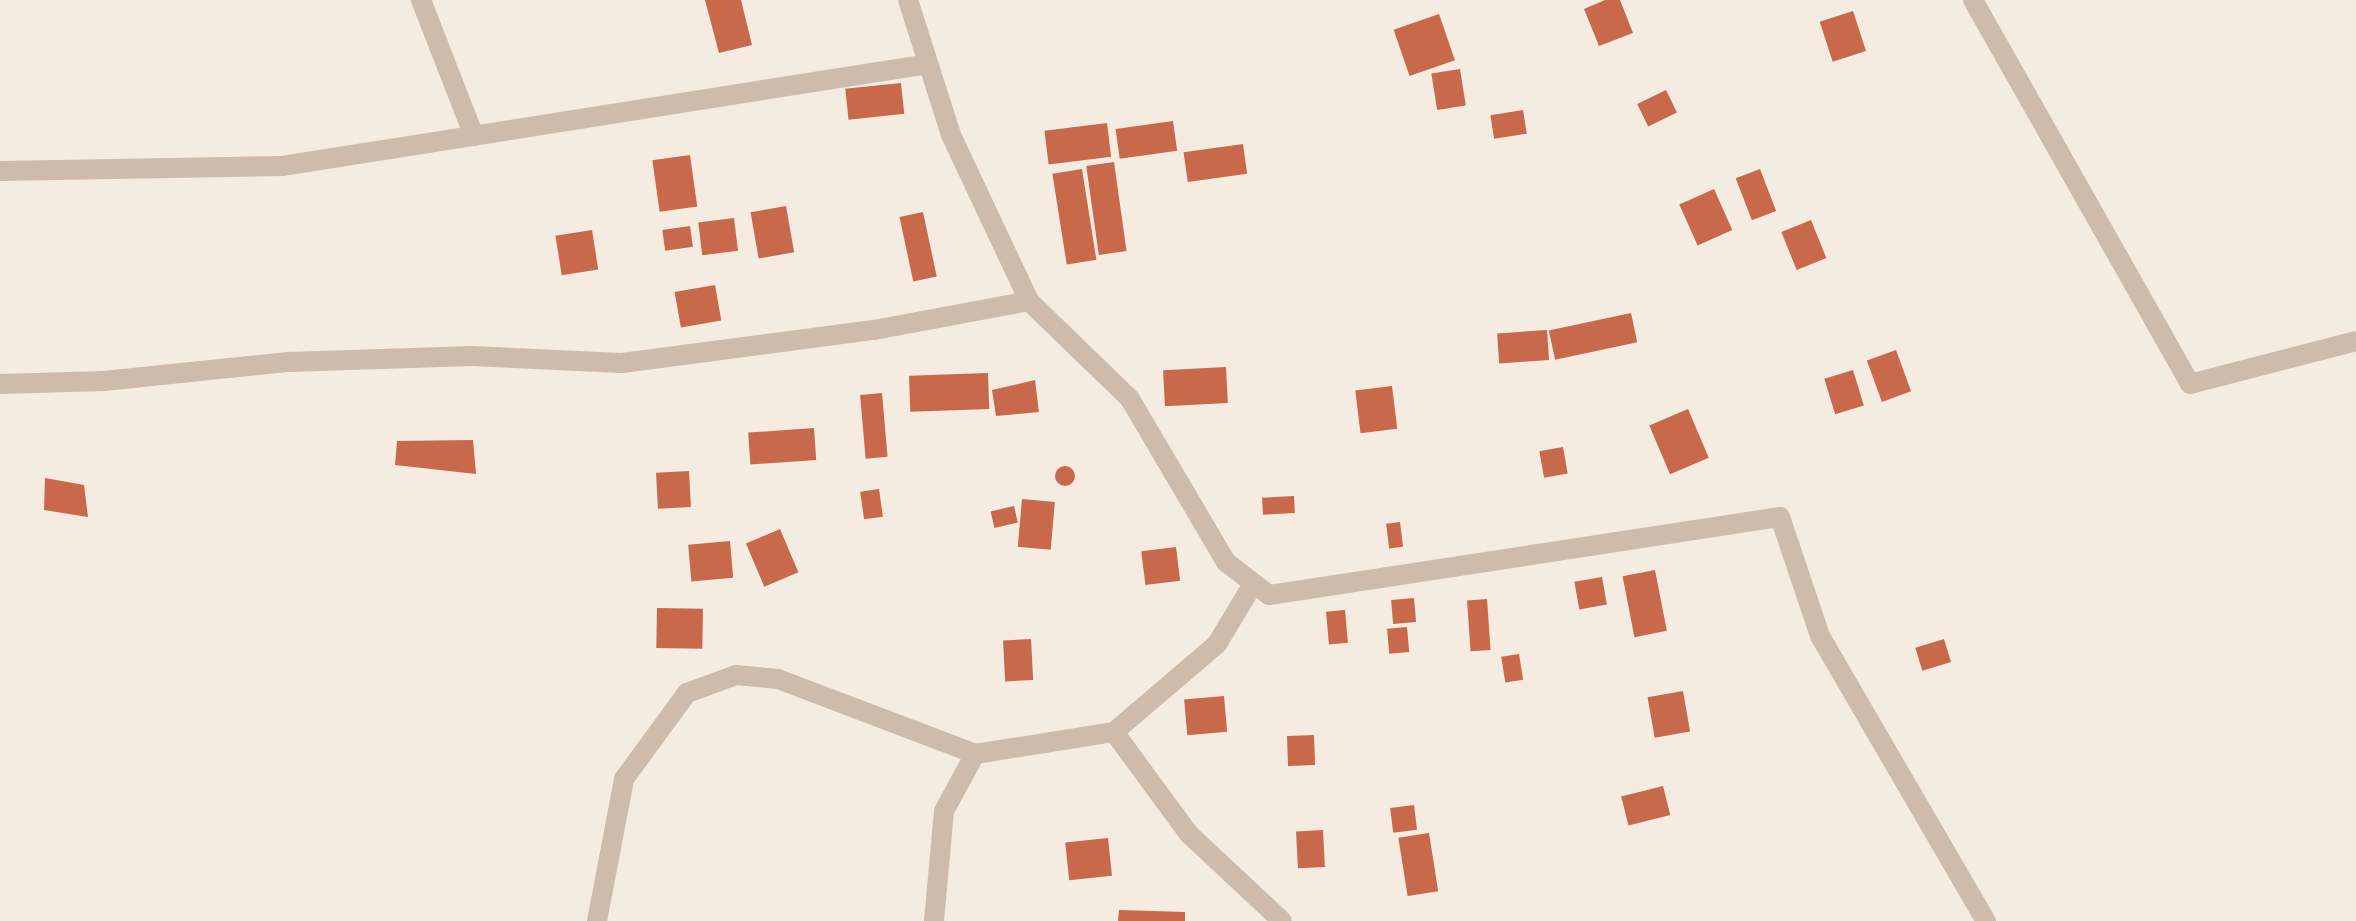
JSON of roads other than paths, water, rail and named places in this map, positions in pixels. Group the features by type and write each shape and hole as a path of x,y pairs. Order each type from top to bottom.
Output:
{"street":[{"path":"421,0 474,136"},
{"path":"908,0 951,135 1029,301 1130,399 1226,562 1269,595 1780,517 1820,636 1986,921"},
{"path":"1973,0 2190,384 2356,341"},
{"path":"0,171 282,166 928,64"},
{"path":"0,384 104,381 289,362 472,356 622,363 874,330 1029,301"},
{"path":"597,921 624,779 687,693 736,675 778,679 975,754 1114,732 1217,644 1253,584"},
{"path":"1114,732 1189,834 1282,921"},
{"path":"934,921 944,811 975,754"}]}
